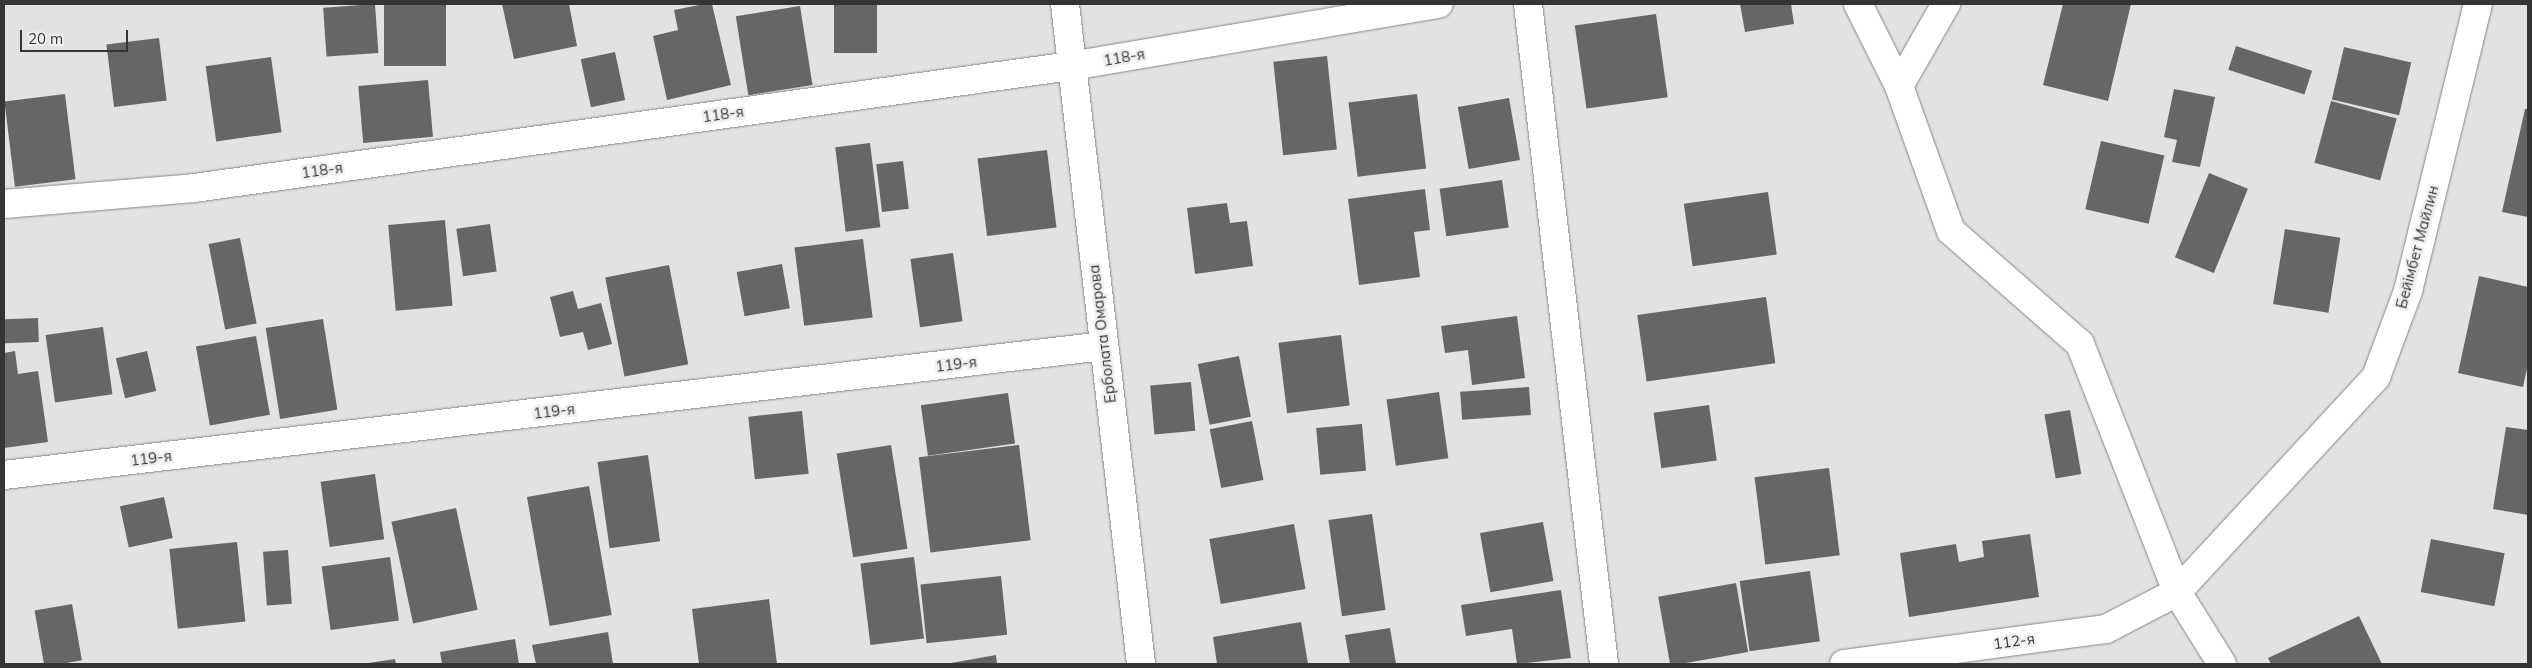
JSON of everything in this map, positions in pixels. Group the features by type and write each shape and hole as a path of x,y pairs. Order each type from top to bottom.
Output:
{"street":[{"name":"Ерболата Омарова","path":"1066,4 1071,66 1141,664"},
{"name":"118-я","path":"4,204 194,188 1071,66 1439,4"},
{"path":"1528,4 1604,664"},
{"path":"1858,4 1899,86 1951,230 2080,344 2177,592 2222,664"},
{"path":"1899,86 1946,4"},
{"name":"Бейімбет Майлин","path":"2177,592 2376,377 2408,291 2478,4"},
{"name":"119-я","path":"4,475 1103,346"},
{"name":"112-я","path":"1844,664 2106,629 2177,592"}],"building":[{"path":"375,4 378,53 327,57 323,8"},
{"path":"384,4 446,4 446,66 384,66"},
{"path":"502,4 569,4 577,46 514,59"},
{"path":"712,4 731,85 667,100 653,36 678,30 674,10"},
{"path":"834,4 877,4 877,53 834,53"},
{"path":"1740,4 1791,4 1794,24 1745,32"},
{"path":"2063,4 2131,4 2108,101 2043,85"},
{"path":"800,6 813,85 748,95 736,16"},
{"path":"1656,14 1668,97 1586,109 1575,25"},
{"path":"159,38 167,101 114,107 106,44"},
{"path":"2236,46 2312,71 2304,94 2228,70"},
{"path":"2344,47 2411,63 2399,115 2332,100"},
{"path":"615,52 625,100 591,107 581,59"},
{"path":"1327,56 1337,149 1283,155 1273,62"},
{"path":"271,57 282,132 216,141 206,66"},
{"path":"428,80 433,137 363,143 358,86"},
{"path":"2174,89 2215,97 2200,167 2172,162 2177,140 2164,137"},
{"path":"65,94 75,179 15,187 4,101"},
{"path":"1417,94 1426,168 1358,177 1349,102"},
{"path":"1509,98 1520,160 1469,169 1458,107"},
{"path":"2331,101 2397,119 2380,180 2314,163"},
{"path":"2525,109 2528,109 2528,217 2502,212"},
{"path":"2101,141 2164,156 2149,224 2085,209"},
{"path":"870,143 880,227 846,232 835,147"},
{"path":"1047,150 1057,227 987,236 978,159"},
{"path":"903,161 909,209 882,212 876,164"},
{"path":"2209,173 2248,189 2214,273 2175,257"},
{"path":"1502,180 1509,228 1446,236 1440,189"},
{"path":"1425,189 1430,230 1414,232 1420,277 1359,285 1348,199"},
{"path":"1768,192 1777,254 1693,266 1684,204"},
{"path":"1227,203 1230,223 1247,221 1253,266 1195,274 1187,208"},
{"path":"445,220 452,306 396,311 388,225"},
{"path":"490,224 497,272 463,276 456,229"},
{"path":"2285,229 2340,238 2328,313 2273,304"},
{"path":"240,238 257,323 225,330 209,244"},
{"path":"863,239 873,317 804,326 795,247"},
{"path":"953,253 963,321 920,327 910,259"},
{"path":"782,264 790,308 745,316 737,272"},
{"path":"669,265 688,364 624,377 605,277"},
{"path":"2479,276 2528,287 2528,364 2523,387 2458,373"},
{"path":"573,291 578,309 601,303 612,344 588,350 583,332 560,337 550,297"},
{"path":"1766,297 1775,363 1647,381 1637,315"},
{"path":"1517,316 1525,378 1472,385 1468,350 1445,353 1441,326"},
{"path":"38,318 39,342 5,343 4,319"},
{"path":"323,319 337,410 280,419 266,328"},
{"path":"103,327 112,394 55,402 46,335"},
{"path":"1341,335 1350,405 1287,413 1278,343"},
{"path":"256,336 270,415 210,425 196,347"},
{"path":"15,351 18,374 38,371 48,442 4,448 4,353"},
{"path":"147,351 156,391 125,398 116,358"},
{"path":"1239,356 1251,417 1210,425 1198,364"},
{"path":"1191,382 1195,431 1154,434 1150,386"},
{"path":"1529,387 1531,415 1462,420 1460,392"},
{"path":"1439,392 1448,458 1396,466 1387,399"},
{"path":"1008,393 1015,444 928,456 921,405"},
{"path":"1709,405 1717,460 1661,468 1654,413"},
{"path":"2070,410 2081,474 2056,479 2044,415"},
{"path":"802,411 809,474 755,479 748,417"},
{"path":"1252,421 1263,480 1221,488 1210,429"},
{"path":"1362,424 1366,471 1320,475 1316,428"},
{"path":"2506,427 2528,430 2528,515 2493,509"},
{"path":"891,445 907,549 853,557 837,454"},
{"path":"1019,445 1031,540 930,553 919,457"},
{"path":"648,455 660,541 610,548 597,462"},
{"path":"1829,468 1840,555 1765,564 1755,477"},
{"path":"375,474 384,539 330,547 321,482"},
{"path":"589,486 612,615 550,626 527,497"},
{"path":"164,497 173,538 129,547 120,506"},
{"path":"456,508 478,610 413,623 391,522"},
{"path":"1372,514 1385,610 1342,616 1328,520"},
{"path":"1543,522 1553,581 1490,592 1480,533"},
{"path":"1294,524 1305,589 1221,604 1209,539"},
{"path":"2030,534 2039,597 1909,617 1900,553 1956,544 1959,562 1984,557 1982,541"},
{"path":"2431,539 2505,553 2494,606 2421,592"},
{"path":"237,542 245,622 178,629 169,549"},
{"path":"288,550 292,604 267,606 263,552"},
{"path":"390,557 399,620 331,630 322,567"},
{"path":"914,557 924,638 870,645 860,564"},
{"path":"1810,571 1820,641 1750,651 1740,581"},
{"path":"1001,576 1007,635 927,643 920,584"},
{"path":"1736,583 1748,652 1670,664 1658,597"},
{"path":"1561,590 1571,658 1517,664 1512,629 1466,636 1461,605"},
{"path":"769,599 777,664 699,664 692,609"},
{"path":"72,604 82,660 60,664 44,664 35,611"},
{"path":"2359,616 2382,664 2271,664 2268,658"},
{"path":"1301,622 1308,664 1217,664 1213,637"},
{"path":"1390,628 1396,664 1350,664 1345,635"},
{"path":"608,632 613,664 536,664 532,645"},
{"path":"515,639 519,664 442,664 440,652"},
{"path":"996,655 997,664 951,664 951,663"},
{"path":"395,659 396,664 368,664 368,663"}]}
